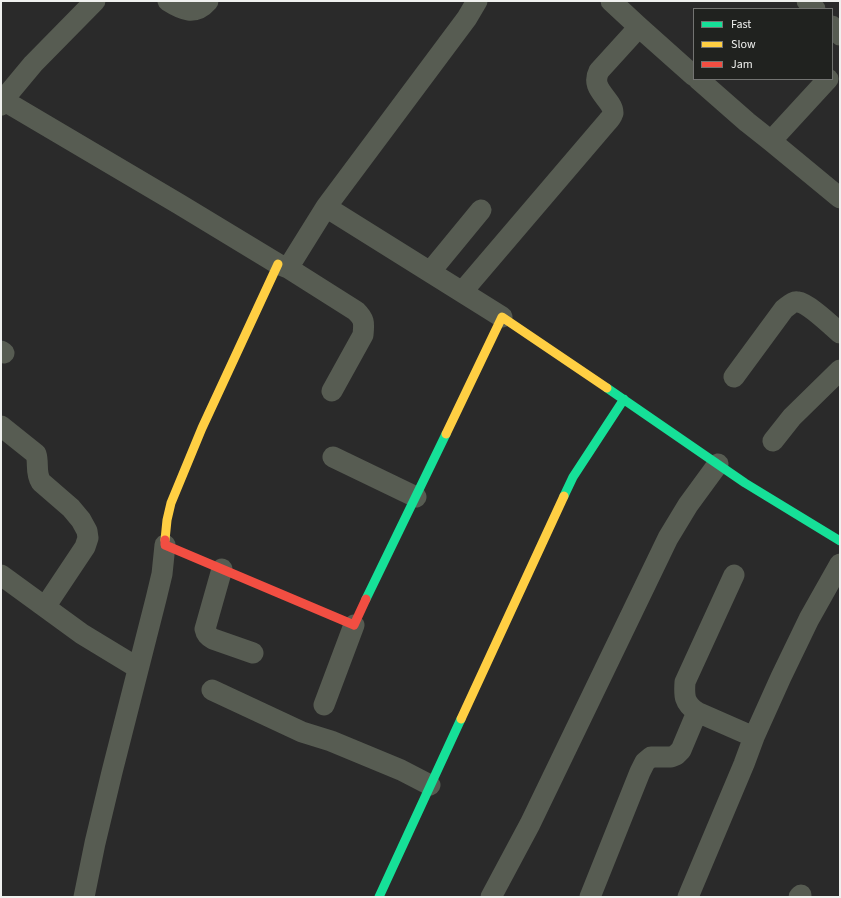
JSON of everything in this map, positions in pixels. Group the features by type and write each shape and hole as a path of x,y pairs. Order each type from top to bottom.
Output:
{"street":[{"path":"168,1 178,8 192,11 198,9 208,1"},
{"path":"84,897 93,853 162,574 167,520 171,503 202,428 283,266 467,18 477,1"},
{"path":"611,1 693,75"},
{"path":"86,4 2,102 283,266 356,311 363,317 363,335 332,391"},
{"path":"833,26 840,35"},
{"path":"462,292 612,116 612,107 596,82 597,76 599,71 639,27"},
{"path":"699,80 747,122 840,198"},
{"path":"771,141 827,80"},
{"path":"326,207 502,317 745,482 840,541"},
{"path":"430,272 481,210"},
{"path":"734,377 784,309 792,303 799,302 806,305 840,333"},
{"path":"324,705 354,625 502,317"},
{"path":"773,441 792,417 840,370"},
{"path":"379,897 572,477 624,399"},
{"path":"1,426 36,454 38,460 38,478 70,508 81,520 87,531 88,538 85,547 45,607"},
{"path":"333,457 416,497"},
{"path":"491,897 530,824 668,538 688,505 718,464"},
{"path":"165,545 354,625"},
{"path":"222,569 205,629 206,633 213,639 253,653"},
{"path":"688,897 754,737 781,677 809,619 838,574"},
{"path":"1,575 82,634 138,668"},
{"path":"734,575 686,682 684,693 686,701 690,707 697,712 754,737"},
{"path":"212,690 302,732 331,741 401,770 430,785"},
{"path":"590,897 645,762 651,757 671,757 676,755 681,750 697,712"}],"traffic: fast":[{"path":"607,388 745,483 840,541"},
{"path":"564,496 573,477 624,399"},
{"path":"366,599 446,434"},
{"path":"379,897 461,719"}],"traffic: slow":[{"path":"165,540 167,520 171,503 202,428 278,264"},
{"path":"446,434 502,317 607,388"},
{"path":"461,719 564,496"}],"traffic: jam":[{"path":"165,540 165,545 354,625 366,599"}]}
